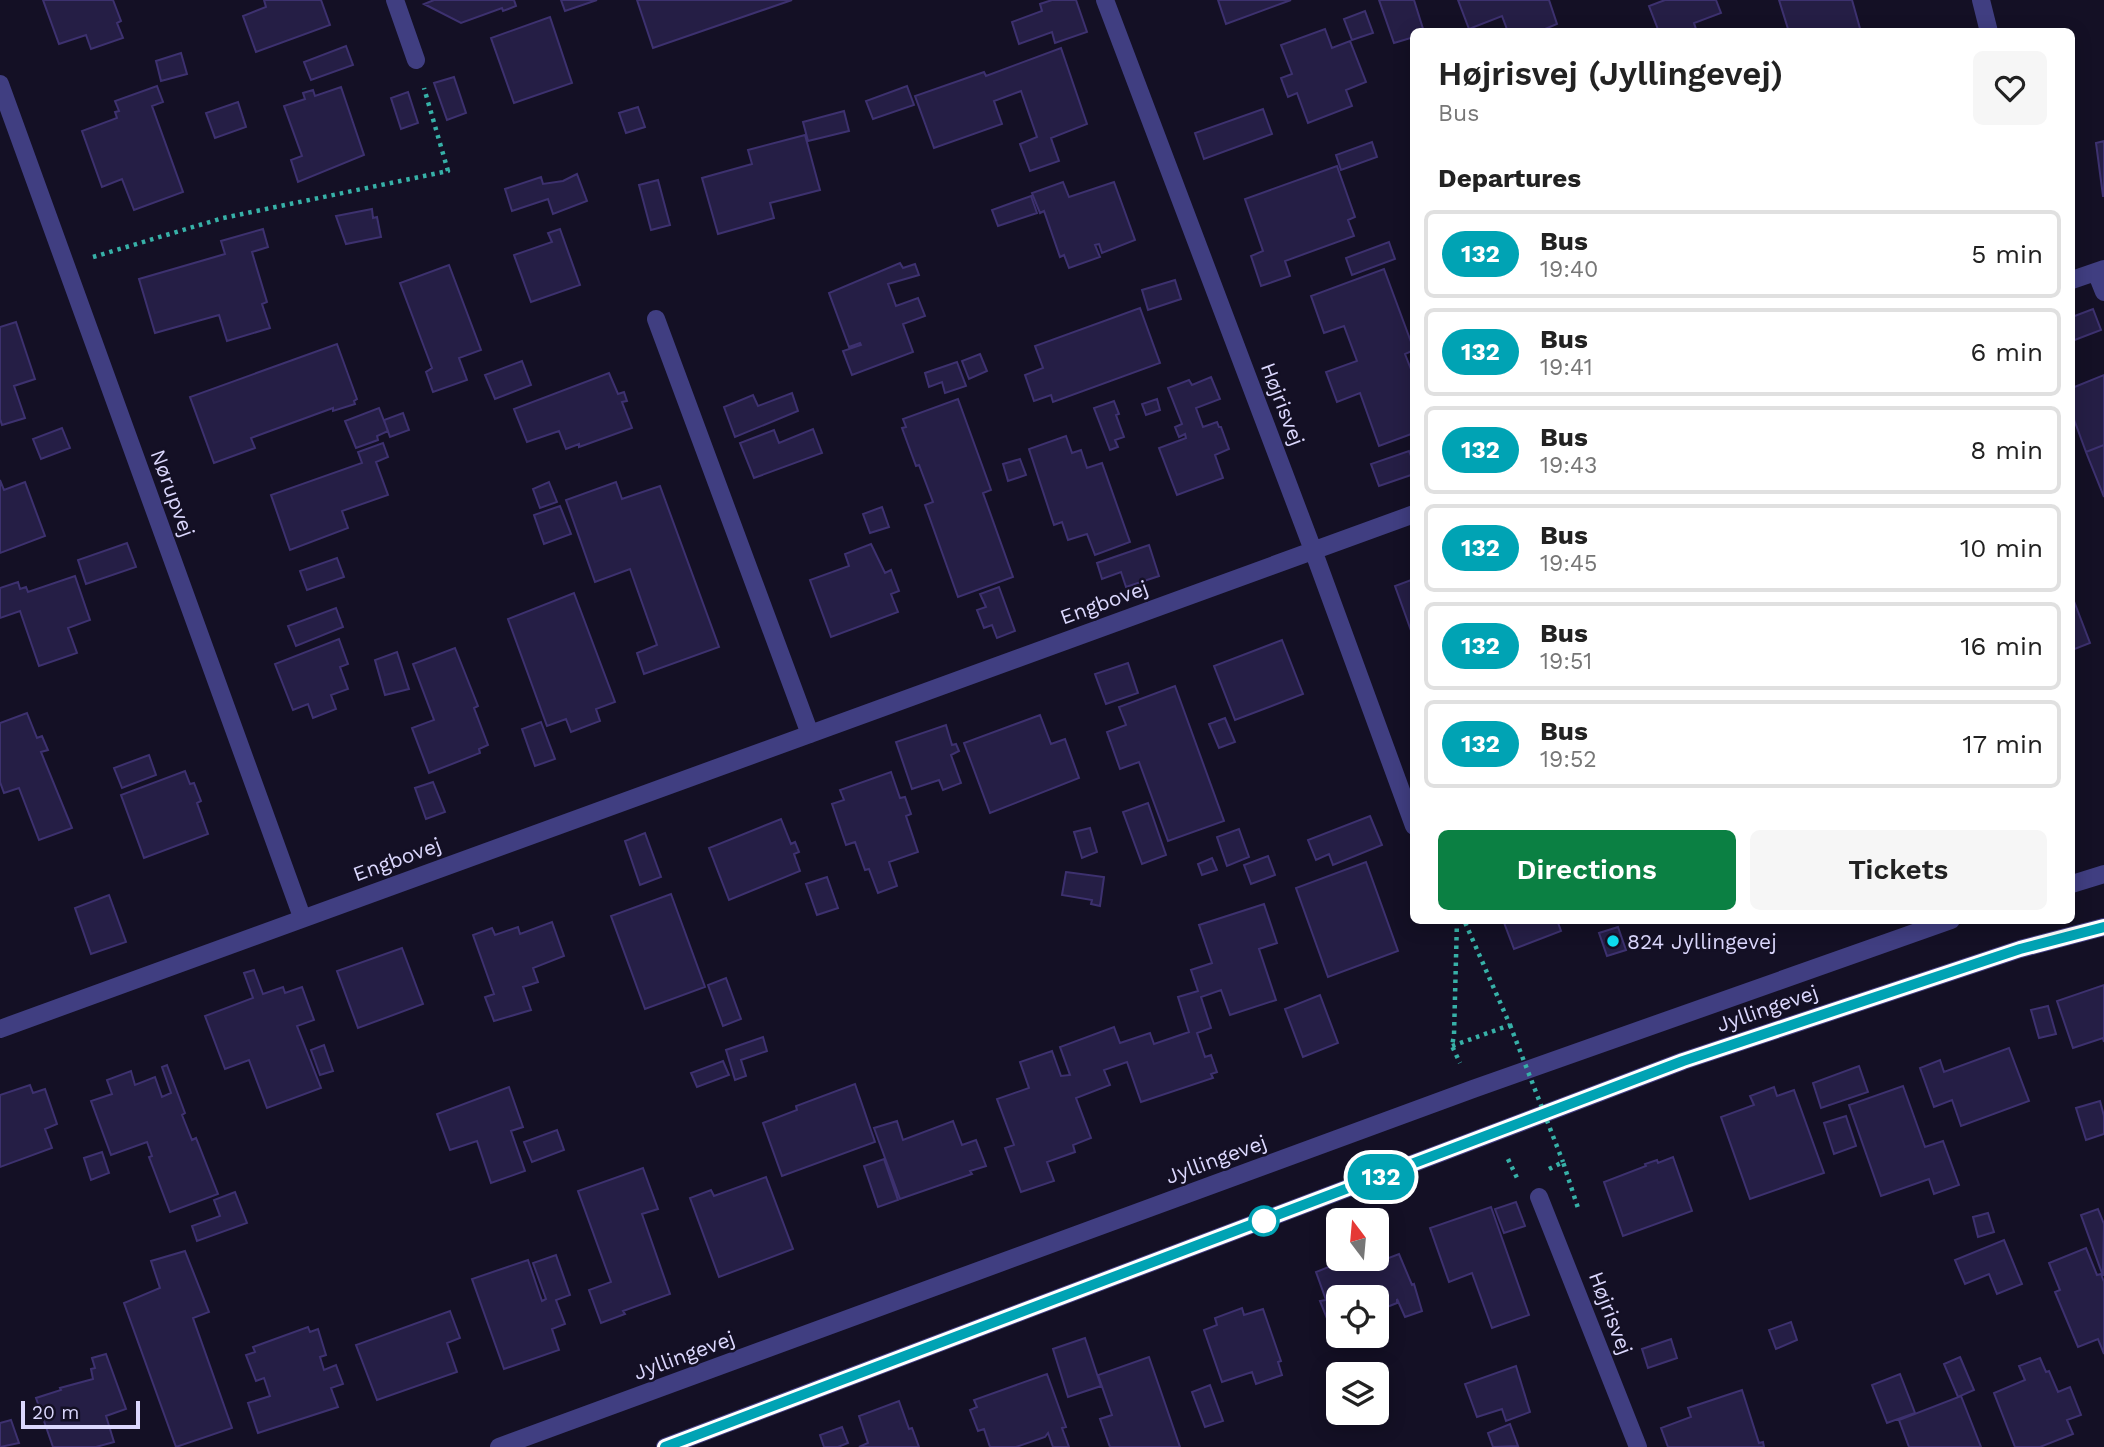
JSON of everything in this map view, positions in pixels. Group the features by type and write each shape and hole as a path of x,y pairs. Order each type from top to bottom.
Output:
{"street":[{"path":"395,0 416,60"},
{"name":"Højrisvej","path":"1105,0 1410,815"},
{"path":"1981,0 1988,28"},
{"name":"Nørupvej","path":"0,84 302,917"},
{"path":"2075,279 2100,270 2104,292"},
{"path":"656,318 810,734"},
{"name":"Engbovej","path":"0,1029 1410,515"},
{"path":"2075,883 2104,874"},
{"name":"Jyllingevej","path":"499,1447 1473,1089 1940,924"},
{"name":"Jyllingevej","path":"665,1447 1683,1061 2020,949 2104,926"},
{"name":"Højrisvej","path":"1539,1197 1638,1447"}],"path":[{"path":"66,265 223,218 448,171 416,60"},
{"path":"1457,924 1452,1046 1473,1089"},
{"path":"1466,924 1510,1025 1563,1162"},
{"path":"1452,1046 1510,1025"},
{"path":"1495,1134 1520,1183 1539,1197"}],"building":[{"path":"43,0 113,0 121,21 117,23 123,38 91,49 86,35 59,44"},
{"path":"264,0 321,0 330,25 256,52 243,16 266,7"},
{"path":"434,0 514,0 516,6 503,11 502,8 461,23 424,4"},
{"path":"561,0 597,0 565,11"},
{"path":"637,0 792,0 653,48"},
{"path":"1052,0 1076,0 1087,32 1055,43 1052,32 1019,44 1012,22 1042,11 1040,4"},
{"path":"1218,0 1291,0 1226,24"},
{"path":"1379,0 1414,0 1423,28 1410,28 1410,38 1394,43"},
{"path":"1458,0 1549,0 1557,24 1548,28 1506,28 1502,16 1469,28"},
{"path":"1665,0 1716,0 1721,13 1694,23 1696,28 1657,28 1649,6"},
{"path":"1779,0 1852,0 1860,28 1788,28"},
{"path":"1365,11 1373,33 1352,40 1344,19"},
{"path":"550,17 572,83 514,103 491,38"},
{"path":"1325,29 1332,48 1350,41 1366,82 1346,90 1352,106 1308,123 1297,93 1288,97 1281,78 1292,74 1281,45"},
{"path":"346,46 353,65 311,80 304,62"},
{"path":"1061,48 1087,124 1051,138 1059,161 1030,171 1020,144 1037,137 1021,91 994,101 1002,124 934,148 915,96 984,72 986,76"},
{"path":"181,53 187,74 161,81 156,61"},
{"path":"454,77 466,113 447,120 434,83"},
{"path":"157,86 163,102 152,106 183,192 134,210 122,179 102,187 82,131 117,118 115,112 119,111 115,101"},
{"path":"907,86 914,105 873,119 866,101"},
{"path":"341,87 364,155 298,182 291,160 302,156 284,106 305,99 303,93 313,90 315,96"},
{"path":"408,92 418,123 401,129 391,98"},
{"path":"238,102 246,127 215,138 206,113"},
{"path":"638,107 645,127 626,133 619,113"},
{"path":"1263,109 1272,134 1204,159 1195,133"},
{"path":"844,111 849,131 808,141 803,122"},
{"path":"805,135 820,190 770,203 774,218 718,234 702,178 752,164 748,150"},
{"path":"2104,141 2104,196 2103,196 2096,143"},
{"path":"1372,142 1377,157 1341,170 1336,155"},
{"path":"1337,166 1355,217 1348,220 1354,236 1285,261 1290,276 1261,286 1251,256 1263,251 1245,199"},
{"path":"577,174 587,201 553,214 548,199 512,211 505,189 541,177 543,184 563,181"},
{"path":"658,180 670,225 651,230 639,185"},
{"path":"1063,182 1069,197 1114,182 1135,240 1102,253 1099,244 1095,245 1100,257 1069,268 1064,255 1060,257 1044,211 1040,213 1032,193"},
{"path":"1031,196 1037,213 998,226 992,210"},
{"path":"372,209 373,218 377,217 381,237 346,244 336,216"},
{"path":"263,229 268,247 252,252 267,302 262,304 270,328 227,341 219,315 155,333 139,279 225,254 221,241"},
{"path":"560,229 580,285 531,302 514,255 552,242 548,233"},
{"path":"1389,242 1395,259 1352,275 1346,258"},
{"path":"900,263 903,268 915,264 919,275 888,284 896,306 918,298 925,316 903,324 913,352 852,375 843,351 861,345 860,343 849,347 829,293"},
{"path":"449,265 481,350 459,358 467,380 433,392 426,372 432,368 400,283"},
{"path":"1384,269 1410,339 1410,352 1405,354 1410,367 1410,434 1379,446 1360,393 1337,402 1326,372 1357,361 1344,326 1324,333 1311,296"},
{"path":"1175,280 1181,299 1148,310 1142,290"},
{"path":"1140,308 1160,363 1053,402 1051,395 1034,401 1025,375 1043,368 1035,346"},
{"path":"2093,309 2101,330 2075,340 2075,316"},
{"path":"16,322 35,379 14,386 25,418 2,425 0,327"},
{"path":"337,344 357,399 355,404 333,411 333,408 251,438 255,448 214,463 190,397"},
{"path":"980,354 987,371 969,379 962,361"},
{"path":"522,361 531,385 495,399 485,375"},
{"path":"957,362 966,386 945,393 942,382 929,387 925,373"},
{"path":"609,373 618,394 624,392 627,401 622,402 632,428 566,449 559,431 527,442 514,409"},
{"path":"2104,375 2104,445 2086,452 2075,422 2075,387"},
{"path":"1211,377 1220,399 1196,408 1203,427 1217,422 1221,427 1229,449 1215,455 1223,478 1177,495 1159,448 1186,438 1185,434 1179,437 1175,427 1182,424 1168,388 1189,380 1192,385"},
{"path":"792,393 798,411 735,437 724,407 753,395 758,406"},
{"path":"958,399 991,490 983,493 1013,577 958,597 925,505 933,502 902,428 906,427 903,419"},
{"path":"1157,399 1160,410 1146,415 1142,404"},
{"path":"1114,401 1124,437 1115,440 1118,447 1110,450 1094,408"},
{"path":"379,408 388,431 377,436 378,440 356,448 345,421"},
{"path":"403,413 409,430 390,437 384,420"},
{"path":"62,428 70,448 41,459 33,439"},
{"path":"813,429 822,453 754,478 740,443 774,430 779,443"},
{"path":"1066,436 1072,453 1081,450 1087,468 1102,463 1130,542 1095,555 1087,534 1068,540 1062,522 1054,525 1029,449"},
{"path":"383,443 388,457 376,462 388,495 342,511 348,528 290,550 271,495 362,463 358,452"},
{"path":"2104,445 2104,497 2086,452"},
{"path":"1409,451 1410,475 1379,486 1371,464"},
{"path":"1020,459 1026,475 1008,481 1003,464"},
{"path":"0,480 4,490 25,482 45,536 0,553"},
{"path":"549,482 557,502 540,508 533,489"},
{"path":"616,482 622,499 660,486 719,647 644,674 637,653 657,645 630,569 595,582 566,500"},
{"path":"560,506 571,534 544,544 534,515"},
{"path":"882,507 889,527 870,533 863,514"},
{"path":"127,543 136,567 86,584 78,560"},
{"path":"871,544 885,573 891,570 899,591 891,594 898,612 831,637 810,580 849,566 845,554"},
{"path":"1149,545 1159,576 1126,587 1121,572 1102,579 1097,563"},
{"path":"337,558 344,577 307,590 300,571"},
{"path":"75,576 90,620 68,628 77,653 39,666 20,611 0,618 0,588 18,582 20,589 26,587 28,592"},
{"path":"1410,580 1410,628 1395,586"},
{"path":"999,587 1015,631 997,638 992,625 984,628 977,610 986,607 980,594"},
{"path":"574,593 615,702 596,709 600,721 571,732 566,719 547,726 508,619"},
{"path":"2075,604 2090,643 2075,649"},
{"path":"336,608 343,627 296,646 288,626"},
{"path":"339,639 348,664 340,667 348,689 331,695 336,709 313,718 308,704 293,710 275,664"},
{"path":"1282,640 1303,694 1235,720 1214,666"},
{"path":"455,648 478,706 474,708 488,745 479,749 480,753 429,773 412,728 434,720 413,664"},
{"path":"397,652 409,689 385,695 375,660"},
{"path":"1128,663 1138,693 1106,704 1095,674"},
{"path":"1175,686 1224,821 1168,841 1139,762 1120,769 1107,732 1126,725 1119,707"},
{"path":"27,713 37,738 42,736 48,750 41,752 72,828 39,840 19,788 4,793 0,782 0,723"},
{"path":"1040,715 1051,744 1065,739 1079,778 990,813 964,743"},
{"path":"1225,718 1235,742 1219,748 1209,724"},
{"path":"541,722 555,759 535,766 522,729"},
{"path":"946,725 952,745 956,744 959,751 951,755 961,783 943,790 939,780 912,789 896,742"},
{"path":"149,755 156,775 122,788 114,768"},
{"path":"185,771 190,784 194,783 201,801 197,803 208,834 144,858 121,795"},
{"path":"891,772 900,798 905,797 911,814 906,816 918,852 889,862 897,886 878,893 869,869 865,870 855,842 846,845 832,804 844,800 840,790"},
{"path":"433,782 445,812 426,819 415,788"},
{"path":"1148,803 1166,855 1142,864 1123,812"},
{"path":"1370,816 1382,845 1333,865 1329,854 1316,860 1308,840"},
{"path":"781,819 791,844 795,842 799,852 794,854 800,871 729,900 709,848"},
{"path":"1090,828 1097,852 1082,858 1074,832"},
{"path":"1239,829 1249,857 1227,866 1217,837"},
{"path":"645,833 661,877 640,885 625,841"},
{"path":"1268,856 1275,875 1251,884 1244,865"},
{"path":"1212,858 1217,870 1202,875 1198,864"},
{"path":"1366,862 1398,951 1328,977 1296,888"},
{"path":"1066,872 1104,877 1100,906 1091,904 1092,900 1062,895"},
{"path":"827,877 838,908 817,915 806,884"},
{"path":"671,894 705,987 645,1009 611,916"},
{"path":"109,895 126,942 91,954 75,908"},
{"path":"1264,904 1277,943 1259,949 1276,1000 1230,1015 1221,990 1201,997 1211,1028 1197,1033 1205,1057 1211,1055 1217,1072 1211,1074 1213,1078 1141,1102 1127,1062 1104,1070 1110,1085 1076,1098 1091,1138 1073,1145 1075,1152 1047,1162 1054,1181 1021,1192 1005,1148 1014,1145 997,1099 1029,1088 1020,1062 1052,1051 1061,1076 1070,1075 1060,1047 1114,1027 1120,1043 1150,1033 1154,1044 1189,1032 1178,997 1198,991 1191,970 1212,963 1199,925"},
{"path":"552,922 564,956 533,968 538,982 523,987 531,1010 494,1021 485,997 494,994 473,935 492,928 495,935 518,927 520,934"},
{"path":"1505,924 1558,924 1561,931 1514,949"},
{"name":"824 Jyllingevej","path":"1618,927 1626,950 1607,956 1599,933"},
{"path":"402,948 423,1004 358,1028 337,971"},
{"path":"254,970 263,994 283,987 285,993 302,987 314,1020 297,1026 321,1088 267,1108 249,1060 225,1069 205,1016 253,998 244,973"},
{"path":"726,978 741,1019 723,1026 708,985"},
{"path":"2104,985 2104,1042 2103,1038 2073,1048 2057,1001"},
{"path":"1320,995 1338,1043 1303,1057 1285,1009"},
{"path":"2048,1006 2056,1034 2039,1038 2031,1010"},
{"path":"763,1037 767,1051 741,1060 746,1076 735,1080 726,1050"},
{"path":"324,1045 333,1071 320,1075 311,1050"},
{"path":"2009,1048 2029,1101 1961,1126 1952,1100 1934,1107 1920,1068 1940,1060 1944,1072"},
{"path":"723,1061 729,1075 697,1087 691,1073"},
{"path":"167,1065 185,1113 182,1115 192,1140 196,1138 218,1194 170,1212 149,1157 152,1156 147,1142 111,1155 91,1101 112,1094 107,1080 131,1071 135,1085 155,1077 162,1097 171,1093 162,1067"},
{"path":"1859,1066 1868,1092 1821,1108 1813,1083"},
{"path":"855,1084 875,1142 782,1176 763,1123 797,1110 796,1106"},
{"path":"30,1085 33,1093 45,1089 57,1124 45,1129 52,1148 0,1167 0,1095"},
{"path":"1903,1086 1925,1147 1943,1141 1959,1185 1934,1194 1929,1179 1881,1196 1849,1105"},
{"path":"509,1087 523,1127 511,1131 525,1171 491,1183 477,1141 450,1150 437,1114"},
{"path":"1774,1087 1777,1096 1794,1090 1824,1173 1750,1199 1721,1117 1754,1105 1750,1096"},
{"path":"2100,1101 2104,1116 2104,1134 2086,1140 2076,1108"},
{"path":"1846,1116 1856,1146 1834,1154 1824,1123"},
{"path":"897,1121 903,1140 953,1121 962,1145 976,1140 986,1166 970,1171 972,1174 900,1199 874,1128"},
{"path":"557,1130 564,1150 532,1162 524,1142"},
{"path":"102,1152 109,1173 91,1180 84,1158"},
{"path":"1673,1157 1692,1211 1623,1236 1604,1182 1646,1166 1645,1164 1657,1160 1658,1163"},
{"path":"884,1159 898,1200 878,1207 864,1166"},
{"path":"643,1168 658,1209 642,1214 670,1294 623,1311 625,1314 601,1323 589,1290 611,1282 578,1191"},
{"path":"766,1177 793,1249 719,1277 690,1198 711,1190 714,1196"},
{"path":"235,1192 247,1223 197,1241 192,1226 220,1216 214,1200"},
{"path":"1516,1202 1525,1226 1504,1233 1495,1209"},
{"path":"1491,1207 1529,1315 1492,1328 1472,1273 1449,1282 1430,1228"},
{"path":"2098,1209 2104,1224 2103,1276 2081,1215"},
{"path":"1988,1213 1994,1232 1978,1237 1973,1217"},
{"path":"2004,1240 2022,1284 1997,1294 1989,1274 1965,1284 1955,1260"},
{"path":"2086,1248 2097,1275 2101,1274 2104,1282 2104,1354 2098,1339 2078,1347 2055,1292 2060,1290 2049,1263"},
{"path":"185,1251 209,1312 193,1318 232,1428 176,1447 124,1303 160,1288 151,1261"},
{"path":"1399,1254 1412,1285 1414,1284 1422,1311 1405,1317 1397,1299 1397,1303 1389,1306 1389,1285 1326,1285 1326,1300 1316,1272 1326,1268 1326,1271 1389,1271 1390,1258"},
{"path":"556,1255 570,1295 556,1300 565,1324 552,1329 559,1350 504,1369 472,1279 528,1260 542,1301 546,1299 533,1263"},
{"path":"1326,1300 1326,1316 1320,1301"},
{"path":"1242,1308 1244,1315 1263,1309 1281,1361 1278,1362 1282,1375 1256,1384 1252,1372 1222,1382 1204,1330 1217,1325 1215,1318"},
{"path":"450,1311 460,1338 447,1343 457,1372 377,1400 356,1345"},
{"path":"1791,1322 1797,1340 1776,1349 1769,1330"},
{"path":"308,1327 310,1332 318,1329 326,1355 320,1357 324,1370 336,1365 343,1384 331,1388 338,1407 258,1433 248,1403 270,1396 264,1378 256,1381 246,1355 255,1352 253,1347"},
{"path":"1085,1338 1101,1386 1068,1397 1053,1349"},
{"path":"1671,1339 1677,1358 1648,1368 1642,1349"},
{"path":"106,1354 126,1409 106,1416 114,1442 96,1447 53,1447 36,1398 93,1379 91,1369 95,1368 92,1358"},
{"path":"1149,1357 1180,1447 1110,1447 1100,1419 1112,1415 1098,1375"},
{"path":"1960,1357 1974,1390 1958,1397 1944,1364"},
{"path":"2040,1358 2058,1392 2070,1387 2081,1415 2067,1420 2073,1434 2040,1447 2015,1447 1994,1393 2025,1380 2019,1366"},
{"path":"1516,1366 1530,1412 1506,1421 1502,1409 1477,1417 1465,1384"},
{"path":"1047,1374 1066,1427 1062,1428 1069,1447 1053,1447 1048,1433 1045,1437 1016,1447 990,1447 984,1429 978,1431 970,1410 977,1407 974,1400"},
{"path":"1900,1374 1915,1413 1887,1423 1872,1385"},
{"path":"1210,1385 1223,1421 1205,1427 1192,1392"},
{"path":"1742,1390 1759,1443 1763,1442 1764,1447 1668,1447 1661,1428 1691,1417 1688,1408"},
{"path":"1961,1396 1981,1447 1909,1447 1899,1420"},
{"path":"899,1401 919,1447 859,1447 868,1443 859,1416"},
{"path":"11,1420 19,1443 0,1447 0,1423"},
{"path":"1510,1424 1518,1446 1493,1447 1488,1433"},
{"path":"842,1427 848,1443 838,1447 824,1447 820,1435"}],"bus line":[{"name":"132","path":"665,1447 1683,1061 2020,949 2104,927"}],"place":[{"name":"824 Jyllingevej","path":"1613,941"}]}
